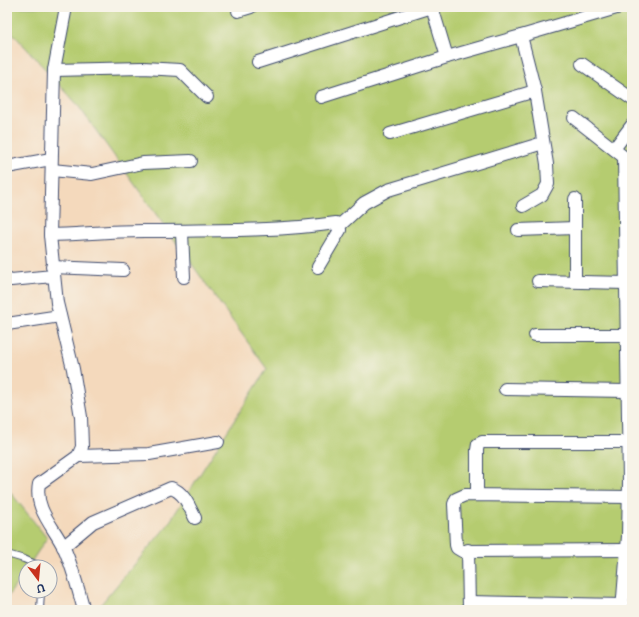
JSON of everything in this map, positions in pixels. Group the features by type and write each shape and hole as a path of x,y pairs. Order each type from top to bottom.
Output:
{"street":[{"path":"66,7 54,70 50,235 53,272 60,316 73,369 81,418 82,447 78,456 39,484 37,495 41,510 63,547 71,565 84,610"},
{"path":"238,11 251,7"},
{"path":"258,62 432,7 447,57"},
{"path":"321,98 447,57 620,7"},
{"path":"521,36 536,91 548,184 542,195 524,206"},
{"path":"582,64 632,99"},
{"path":"54,70 143,68 175,69 180,70 207,97"},
{"path":"390,134 536,91"},
{"path":"468,550 469,606 622,608 628,588 627,550 630,536 628,442 630,427 627,391 630,373 627,335 629,319 628,160 574,118"},
{"path":"614,149 632,125"},
{"path":"339,226 364,203 388,190 543,143"},
{"path":"7,168 52,165 92,174 143,163 191,161"},
{"path":"575,199 575,282"},
{"path":"50,235 307,227 336,223 339,226"},
{"path":"318,267 338,236 340,230 339,226"},
{"path":"518,230 575,228"},
{"path":"182,232 184,277"},
{"path":"7,278 11,280 53,272 123,270"},
{"path":"538,281 575,282 628,279"},
{"path":"7,324 60,316"},
{"path":"535,335 627,335"},
{"path":"505,389 627,391"},
{"path":"78,456 149,454 218,442"},
{"path":"477,495 477,450 478,444 482,442 628,442"},
{"path":"63,547 93,522 172,488 178,490 183,495 196,518"},
{"path":"627,550 468,550 457,548 454,504 460,497 477,495 629,497"}],"lane":[{"path":"7,554 24,559"},
{"path":"40,610 41,599"}],"green space":[{"path":"7,7 632,7 632,610 96,610 167,526 267,369 77,104 7,27"},
{"path":"7,488 47,538 33,559 18,559 18,582 7,598"}]}
